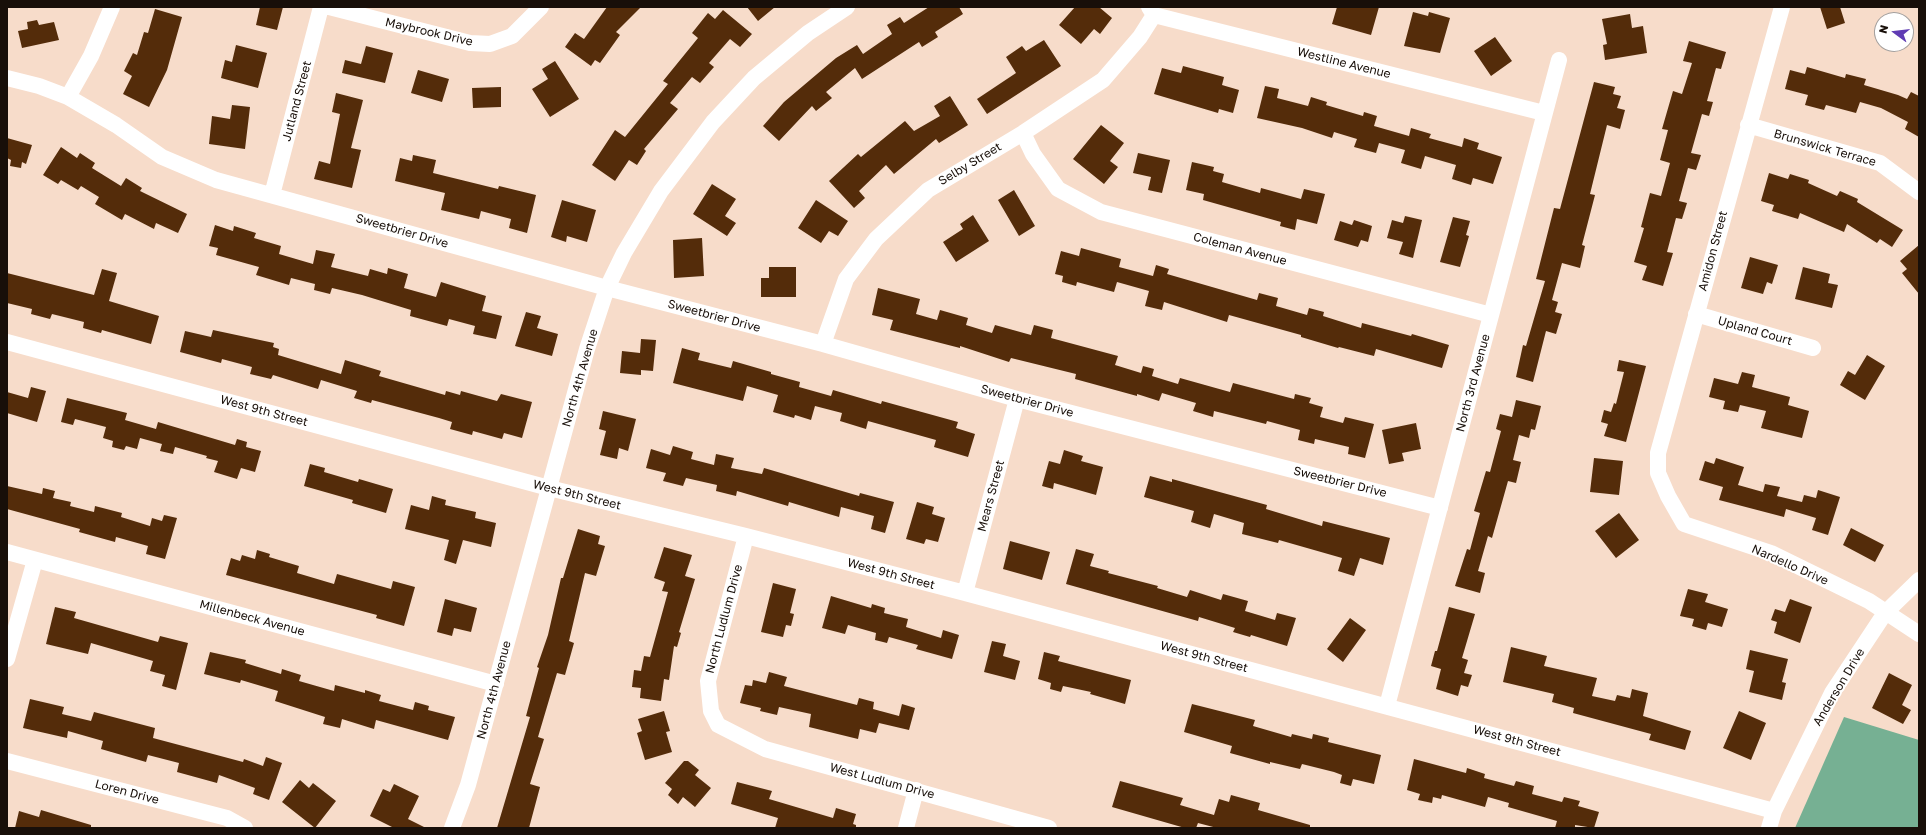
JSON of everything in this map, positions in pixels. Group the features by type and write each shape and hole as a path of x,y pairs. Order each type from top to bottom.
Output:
{"street":[{"path":"68,97 91,56 112,7"},
{"name":"Jutland Street","path":"272,195 321,7"},
{"name":"Maybrook Drive","path":"329,7 470,43 490,44 512,36 541,7"},
{"name":"North 4th Avenue","path":"452,828 468,785 587,349 607,288 624,253 661,191 713,122 754,78 808,33 847,7"},
{"name":"Amidon Street","path":"1668,496 1658,473 1658,453 1782,7"},
{"name":"Westline Avenue","path":"1151,11 1544,113"},
{"name":"Selby Street","path":"823,344 846,279 876,239 928,190 1023,132 1103,80 1140,37 1151,11"},
{"name":"North 3rd Avenue","path":"1388,706 1490,315 1559,60"},
{"name":"Sweetbrier Drive","path":"7,78 39,86 68,97 116,125 162,157 216,180 607,288 823,344 1017,399 1440,508"},
{"name":"Brunswick Terrace","path":"1748,125 1880,163 1919,192"},
{"name":"Coleman Avenue","path":"1023,132 1033,154 1058,189 1101,212 1490,315"},
{"name":"Upland Court","path":"1696,314 1813,348"},
{"name":"West 9th Street","path":"7,342 549,488 746,536 965,593 1774,811"},
{"name":"Mears Street","path":"965,593 1017,399"},
{"name":"Nardello Drive","path":"1668,496 1684,524 1771,553 1869,601 1885,613 1919,634"},
{"name":"North Ludlum Drive","path":"718,725 711,711 708,680 746,536"},
{"name":"Millenbeck Avenue","path":"7,552 496,684"},
{"path":"7,659 35,560"},
{"name":"Anderson Drive","path":"1769,828 1774,811 1832,693 1885,613 1919,580"},
{"name":"West Ludlum Drive","path":"718,725 765,749 1048,828"},
{"name":"Loren Drive","path":"7,761 227,818 245,828"},
{"path":"906,828 916,790"}],"green space":[{"path":"1844,717 1919,740 1919,828 1795,828"}],"building":[{"path":"260,7 283,7 277,30 256,25"},
{"path":"607,7 641,7 616,32 620,35 600,63 595,60 591,66 565,47 575,33 584,39"},
{"path":"747,7 775,7 758,21"},
{"path":"929,7 959,7 963,14 935,32 938,37 922,47 919,42 862,79 855,68 826,92 832,98 816,111 812,106 779,141 763,126 784,102 836,58 857,45 863,54 892,34 887,25 900,17 904,23"},
{"path":"1075,7 1099,7 1112,18 1100,34 1094,29 1081,44 1059,25"},
{"path":"1337,7 1379,7 1371,35 1332,24"},
{"path":"1820,7 1840,7 1845,23 1827,29"},
{"path":"155,9 182,17 167,70 149,107 123,94 132,76 124,71 133,53 137,55 144,32 148,33"},
{"path":"723,10 752,34 740,47 730,39 709,63 714,67 700,83 692,77 670,103 678,109 644,149 646,151 637,165 629,160 615,181 592,165 615,130 625,137 668,84 663,81 698,38 692,33 708,13 715,19"},
{"path":"1413,12 1428,16 1429,12 1450,18 1440,53 1404,46"},
{"path":"1630,14 1632,28 1643,26 1647,53 1605,60 1603,45 1607,44 1602,19"},
{"path":"37,20 39,25 54,22 59,40 22,48 18,31 28,29 27,22"},
{"path":"1495,37 1512,61 1491,76 1474,51"},
{"path":"1044,40 1061,66 987,114 977,99 1016,73 1006,57 1022,46 1026,51"},
{"path":"1689,41 1726,52 1721,69 1716,68 1707,101 1713,102 1709,116 1702,114 1691,153 1701,155 1696,170 1688,168 1679,201 1687,203 1682,219 1676,218 1667,252 1673,253 1663,286 1642,280 1647,266 1634,262 1644,228 1641,227 1650,193 1661,196 1670,163 1660,160 1668,130 1662,129 1673,91 1682,94 1692,63 1683,61"},
{"path":"236,45 267,53 258,88 221,78 225,60 232,62"},
{"path":"366,46 393,53 385,83 342,73 345,60 361,64"},
{"path":"555,61 579,99 550,117 532,89 548,79 542,69"},
{"path":"1183,66 1224,77 1222,85 1239,90 1233,113 1219,109 1218,113 1154,94 1162,68 1181,73"},
{"path":"1807,67 1845,78 1846,74 1866,79 1864,85 1907,99 1911,92 1919,96 1919,137 1905,129 1908,122 1881,108 1860,102 1856,113 1826,105 1824,110 1805,105 1808,95 1785,89 1790,70 1805,74"},
{"path":"418,70 449,79 442,102 411,93"},
{"path":"1594,82 1615,87 1613,94 1621,96 1617,108 1625,110 1620,129 1607,125 1590,194 1595,195 1582,245 1585,246 1580,268 1562,263 1552,300 1558,302 1555,312 1562,314 1556,334 1546,331 1533,382 1516,377 1523,345 1526,346 1545,281 1536,279 1554,208 1560,209"},
{"path":"1265,86 1279,89 1277,98 1308,106 1311,97 1327,102 1326,105 1363,116 1364,112 1377,116 1374,126 1409,136 1411,128 1431,134 1429,138 1462,147 1464,138 1479,143 1477,149 1502,157 1493,184 1473,178 1471,185 1452,179 1456,165 1425,156 1421,169 1401,163 1405,150 1379,143 1376,153 1354,147 1357,139 1334,132 1332,138 1302,128 1257,118"},
{"path":"501,87 501,107 473,108 472,88"},
{"path":"336,93 363,100 351,148 361,150 352,188 314,179 319,161 330,164 340,114 332,112"},
{"path":"950,96 968,125 939,143 936,139 894,174 886,165 859,191 865,198 854,208 829,181 858,154 861,157 905,121 914,131 940,116 934,106"},
{"path":"232,105 250,107 245,149 209,144 212,116 230,119"},
{"path":"1101,125 1124,143 1110,161 1118,167 1104,184 1073,159"},
{"path":"7,138 32,145 26,164 22,162 21,168 10,166 11,160 7,158"},
{"path":"61,147 77,158 80,153 95,163 92,168 121,186 126,178 142,188 140,191 187,214 178,233 156,223 154,229 125,214 122,220 95,204 99,197 81,186 78,190 61,180 58,184 43,175"},
{"path":"1138,153 1170,160 1162,193 1148,190 1151,177 1133,173"},
{"path":"413,155 436,160 433,173 498,189 499,186 536,195 527,233 509,228 511,219 481,211 479,219 441,210 445,193 395,181 400,158 412,161"},
{"path":"1192,162 1214,167 1213,171 1224,174 1222,182 1260,193 1261,188 1301,199 1304,189 1325,194 1317,224 1297,219 1295,230 1280,226 1281,222 1203,200 1204,194 1186,190"},
{"path":"1769,173 1788,179 1790,174 1809,180 1808,183 1837,196 1840,191 1858,199 1857,202 1903,230 1892,247 1880,239 1877,243 1847,224 1844,232 1800,213 1798,219 1772,211 1774,205 1761,201"},
{"path":"712,184 736,199 725,216 736,223 727,236 693,214"},
{"path":"1014,190 1035,226 1019,236 998,200"},
{"path":"562,200 596,210 587,242 567,236 566,242 551,237"},
{"path":"816,200 848,221 838,236 829,231 821,243 798,228"},
{"path":"973,215 989,241 956,262 943,242 963,229 960,224"},
{"path":"1405,216 1422,220 1413,258 1399,254 1403,242 1387,238 1392,220 1403,223"},
{"path":"1453,217 1470,221 1466,235 1469,236 1460,267 1440,262"},
{"path":"1354,220 1372,226 1368,242 1361,240 1358,247 1334,240 1340,221 1352,225"},
{"path":"215,225 233,231 234,226 256,233 254,238 281,246 279,254 313,264 316,250 335,254 331,267 368,276 370,269 387,274 388,268 408,274 404,288 436,297 441,282 486,296 482,311 502,316 496,339 473,334 475,326 449,319 447,326 410,316 411,310 362,295 332,288 330,294 314,290 315,284 291,278 289,285 256,275 259,267 216,255 218,248 209,246"},
{"path":"702,238 704,276 674,278 673,240"},
{"path":"1919,245 1919,294 1902,273 1907,269 1900,261"},
{"path":"1081,248 1121,259 1119,267 1153,276 1156,265 1169,269 1167,274 1257,300 1259,293 1278,298 1276,306 1307,315 1309,308 1324,312 1323,316 1361,328 1362,323 1411,336 1412,334 1449,345 1442,368 1376,349 1374,356 1338,348 1301,337 1301,335 1229,315 1227,322 1164,302 1162,310 1145,306 1149,291 1117,282 1114,292 1077,282 1076,286 1062,282 1063,276 1055,274 1061,251 1079,256"},
{"path":"1750,257 1778,265 1772,284 1767,282 1763,294 1741,288"},
{"path":"769,267 796,267 796,297 761,297 761,278 769,278"},
{"path":"1803,267 1830,274 1828,283 1838,285 1832,308 1795,299"},
{"path":"102,269 117,273 109,301 159,316 151,344 102,330 101,333 83,328 84,322 52,314 50,319 31,314 32,309 7,303 7,273 94,295"},
{"path":"878,288 920,299 916,314 937,320 940,310 968,318 966,325 992,333 995,325 1031,335 1034,325 1053,330 1051,338 1118,356 1115,365 1141,373 1143,366 1154,369 1152,376 1178,384 1180,378 1230,392 1233,383 1294,399 1295,394 1311,398 1309,403 1323,407 1320,417 1343,423 1345,417 1374,424 1365,458 1348,454 1349,447 1315,439 1314,444 1298,440 1300,430 1267,421 1266,424 1214,411 1213,417 1193,411 1196,403 1162,393 1159,401 1137,394 1137,396 1075,379 1076,374 1011,358 1009,362 960,346 960,348 890,330 893,320 872,315"},
{"path":"526,312 541,316 537,328 558,334 552,356 515,346"},
{"path":"213,330 274,343 273,347 279,349 278,355 341,374 345,360 381,371 379,376 445,395 446,391 460,395 461,391 497,401 501,394 532,402 522,438 504,433 502,439 473,431 472,435 450,429 452,422 372,400 371,403 354,398 357,391 321,380 318,389 273,375 271,379 250,374 252,367 222,359 221,363 180,352 185,331 211,337"},
{"path":"641,339 656,340 653,371 641,370 641,375 620,373 622,351 640,353"},
{"path":"682,348 700,353 698,360 731,368 733,361 800,382 799,387 831,396 833,390 881,404 882,401 958,422 956,428 975,434 968,457 934,447 936,440 868,421 866,429 840,421 842,413 815,406 811,420 795,415 794,418 773,412 778,395 747,386 743,401 673,383"},
{"path":"1867,355 1885,366 1865,400 1840,385 1848,371 1855,375"},
{"path":"1619,360 1646,366 1626,442 1604,436 1608,424 1601,422 1604,410 1611,412 1614,403 1616,404 1624,372 1617,371"},
{"path":"1742,372 1755,375 1752,387 1790,397 1788,405 1809,411 1802,438 1761,428 1766,411 1740,405 1738,412 1723,409 1725,401 1709,397 1714,378 1738,384"},
{"path":"31,387 46,391 37,422 7,413 7,392 28,398"},
{"path":"67,398 127,413 125,420 156,429 158,422 235,445 237,439 247,442 246,447 261,451 255,472 241,468 237,479 214,472 218,461 206,458 207,456 175,447 173,454 160,451 162,444 140,438 137,449 126,446 124,450 112,447 113,441 103,438 106,427 75,419 73,425 61,422"},
{"path":"1516,400 1541,406 1535,430 1531,429 1529,438 1519,435 1513,460 1521,462 1516,483 1508,481 1492,538 1488,536 1478,571 1485,573 1480,593 1455,586 1467,549 1470,550 1480,513 1474,511 1486,471 1490,472 1501,431 1496,429 1500,414 1512,417"},
{"path":"603,411 636,419 628,451 619,448 617,459 600,455 606,431 599,429"},
{"path":"1416,423 1421,449 1402,453 1404,461 1389,464 1382,430"},
{"path":"673,446 693,452 691,459 714,465 716,454 734,458 731,468 762,474 764,468 859,496 860,493 894,502 885,533 871,529 874,516 841,507 839,517 789,502 788,506 737,491 736,496 716,491 717,485 686,478 683,486 663,481 666,473 646,468 651,449 670,455"},
{"path":"1064,450 1083,456 1081,461 1103,467 1096,495 1054,483 1053,489 1042,486 1049,461 1060,464"},
{"path":"1594,458 1623,461 1619,495 1590,492"},
{"path":"1716,458 1744,467 1738,485 1763,492 1765,484 1780,487 1777,496 1802,502 1804,495 1816,498 1818,490 1840,497 1828,535 1812,530 1816,518 1786,509 1784,517 1719,500 1723,487 1699,480 1705,461 1714,464"},
{"path":"310,464 325,468 324,472 358,482 359,479 393,489 386,513 352,503 353,500 304,486"},
{"path":"1150,476 1172,482 1172,479 1267,505 1266,509 1322,526 1323,521 1390,538 1383,565 1360,558 1354,576 1338,571 1342,558 1279,540 1278,543 1242,534 1244,523 1214,514 1210,528 1191,522 1194,511 1144,497"},
{"path":"7,486 42,494 43,488 55,491 53,498 71,502 70,506 94,512 95,506 122,513 121,517 150,526 152,518 162,521 164,515 177,518 165,559 146,554 148,546 116,537 115,542 79,532 80,529 7,509"},
{"path":"432,496 446,500 445,505 476,512 475,518 496,523 491,547 463,540 456,564 444,560 449,540 405,529 411,505 429,510"},
{"path":"917,502 934,507 932,514 945,518 938,542 926,539 924,544 906,539"},
{"path":"1619,513 1639,540 1616,558 1595,531"},
{"path":"1851,528 1884,545 1875,562 1843,545"},
{"path":"578,529 600,536 598,544 605,546 596,576 585,573 569,641 574,643 565,675 557,673 538,737 544,739 530,784 540,787 529,828 497,828 530,717 526,716 539,668 537,667 548,635 561,578 563,578"},
{"path":"1010,541 1050,552 1042,580 1003,569"},
{"path":"664,547 692,555 685,576 695,579 679,632 681,633 677,647 674,646 669,680 664,679 661,701 640,698 641,688 632,687 634,670 641,671 644,656 650,657 668,592 662,591 665,582 654,578"},
{"path":"1076,549 1094,554 1090,566 1109,571 1108,573 1158,586 1157,588 1187,597 1190,590 1221,600 1223,594 1248,601 1245,611 1275,620 1277,613 1296,618 1287,646 1251,635 1250,637 1233,632 1235,628 1199,617 1198,621 1066,584"},
{"path":"257,550 270,554 269,557 299,566 297,573 334,584 337,574 391,589 393,581 415,587 404,626 376,618 377,615 226,575 231,558 240,561 242,555 255,559"},
{"path":"773,583 796,589 790,613 794,614 791,626 786,625 783,637 761,632"},
{"path":"1688,589 1708,594 1705,602 1728,609 1722,627 1708,623 1706,630 1692,626 1694,619 1680,616"},
{"path":"831,596 871,608 872,604 885,608 884,613 908,619 906,627 941,638 943,630 959,635 952,659 916,649 918,645 889,637 887,643 875,640 876,633 848,625 845,634 822,628"},
{"path":"445,599 477,608 471,632 454,628 452,636 437,632"},
{"path":"1790,599 1812,607 1800,643 1774,633 1777,622 1771,620 1775,609 1785,612"},
{"path":"55,607 76,612 74,618 158,642 160,636 188,643 176,690 162,686 165,675 150,671 153,661 91,643 88,654 46,644"},
{"path":"1449,607 1475,614 1462,658 1468,660 1464,673 1472,675 1468,687 1461,685 1458,696 1436,689 1441,669 1431,666 1435,651 1437,651"},
{"path":"1350,618 1366,630 1343,662 1327,649"},
{"path":"992,641 1006,644 1003,656 1020,661 1015,680 984,672"},
{"path":"1511,647 1547,656 1544,666 1597,678 1592,696 1615,701 1617,695 1630,698 1632,689 1648,693 1643,716 1691,731 1685,750 1649,740 1651,734 1573,713 1574,708 1552,702 1554,694 1503,682"},
{"path":"1750,650 1788,659 1782,682 1786,683 1782,700 1749,692 1754,671 1746,669"},
{"path":"210,652 246,660 245,663 281,674 282,669 301,675 299,681 334,691 335,685 365,693 365,690 381,695 379,701 413,710 415,702 429,706 428,710 455,717 448,740 376,720 374,729 342,719 340,728 323,724 325,717 275,701 278,691 241,680 240,683 204,674"},
{"path":"1044,652 1060,656 1058,661 1131,680 1125,704 1090,694 1091,692 1063,686 1061,692 1050,689 1051,683 1038,679"},
{"path":"769,672 787,677 784,686 857,705 859,698 874,702 873,709 899,716 902,704 915,708 909,730 879,723 876,733 860,729 858,739 809,727 811,714 779,707 777,715 760,711 761,708 740,703 745,685 752,686 753,680 766,683"},
{"path":"1889,673 1912,685 1902,705 1911,710 1903,724 1872,708"},
{"path":"30,699 64,707 62,714 91,721 94,712 155,728 153,738 243,762 244,759 263,766 266,757 282,763 269,800 253,794 255,788 219,775 217,783 177,772 179,763 148,755 146,762 101,749 103,741 68,731 67,738 23,728"},
{"path":"1192,704 1255,720 1253,726 1291,737 1292,734 1312,739 1313,734 1329,738 1328,742 1381,755 1374,784 1353,779 1351,786 1340,783 1342,775 1334,772 1302,764 1300,769 1270,762 1270,764 1230,753 1232,746 1184,732"},
{"path":"664,711 670,731 666,732 672,752 645,760 637,733 642,731 638,719"},
{"path":"1739,711 1766,723 1751,760 1723,748"},
{"path":"1414,759 1466,773 1467,768 1485,774 1484,778 1514,786 1516,781 1534,786 1532,794 1562,802 1564,797 1580,801 1578,806 1599,812 1594,828 1575,825 1575,828 1555,828 1557,821 1508,807 1509,803 1488,797 1485,807 1442,795 1441,799 1433,797 1432,803 1418,800 1420,794 1407,790"},
{"path":"684,761 688,761 699,770 695,775 711,788 695,807 683,797 678,804 668,795 672,789 665,783"},
{"path":"300,780 309,788 313,783 336,801 315,828 282,802"},
{"path":"1120,781 1183,798 1180,805 1214,815 1219,799 1229,802 1231,795 1260,803 1258,810 1310,825 1310,828 1217,828 1198,823 1196,828 1185,828 1112,807"},
{"path":"737,782 772,791 769,799 833,818 836,808 856,814 853,824 856,825 856,828 775,828 778,818 731,804"},
{"path":"394,784 419,796 408,819 426,828 394,828 370,816 383,789 390,792"},
{"path":"41,810 91,825 91,828 15,828 19,811 39,817"}]}
